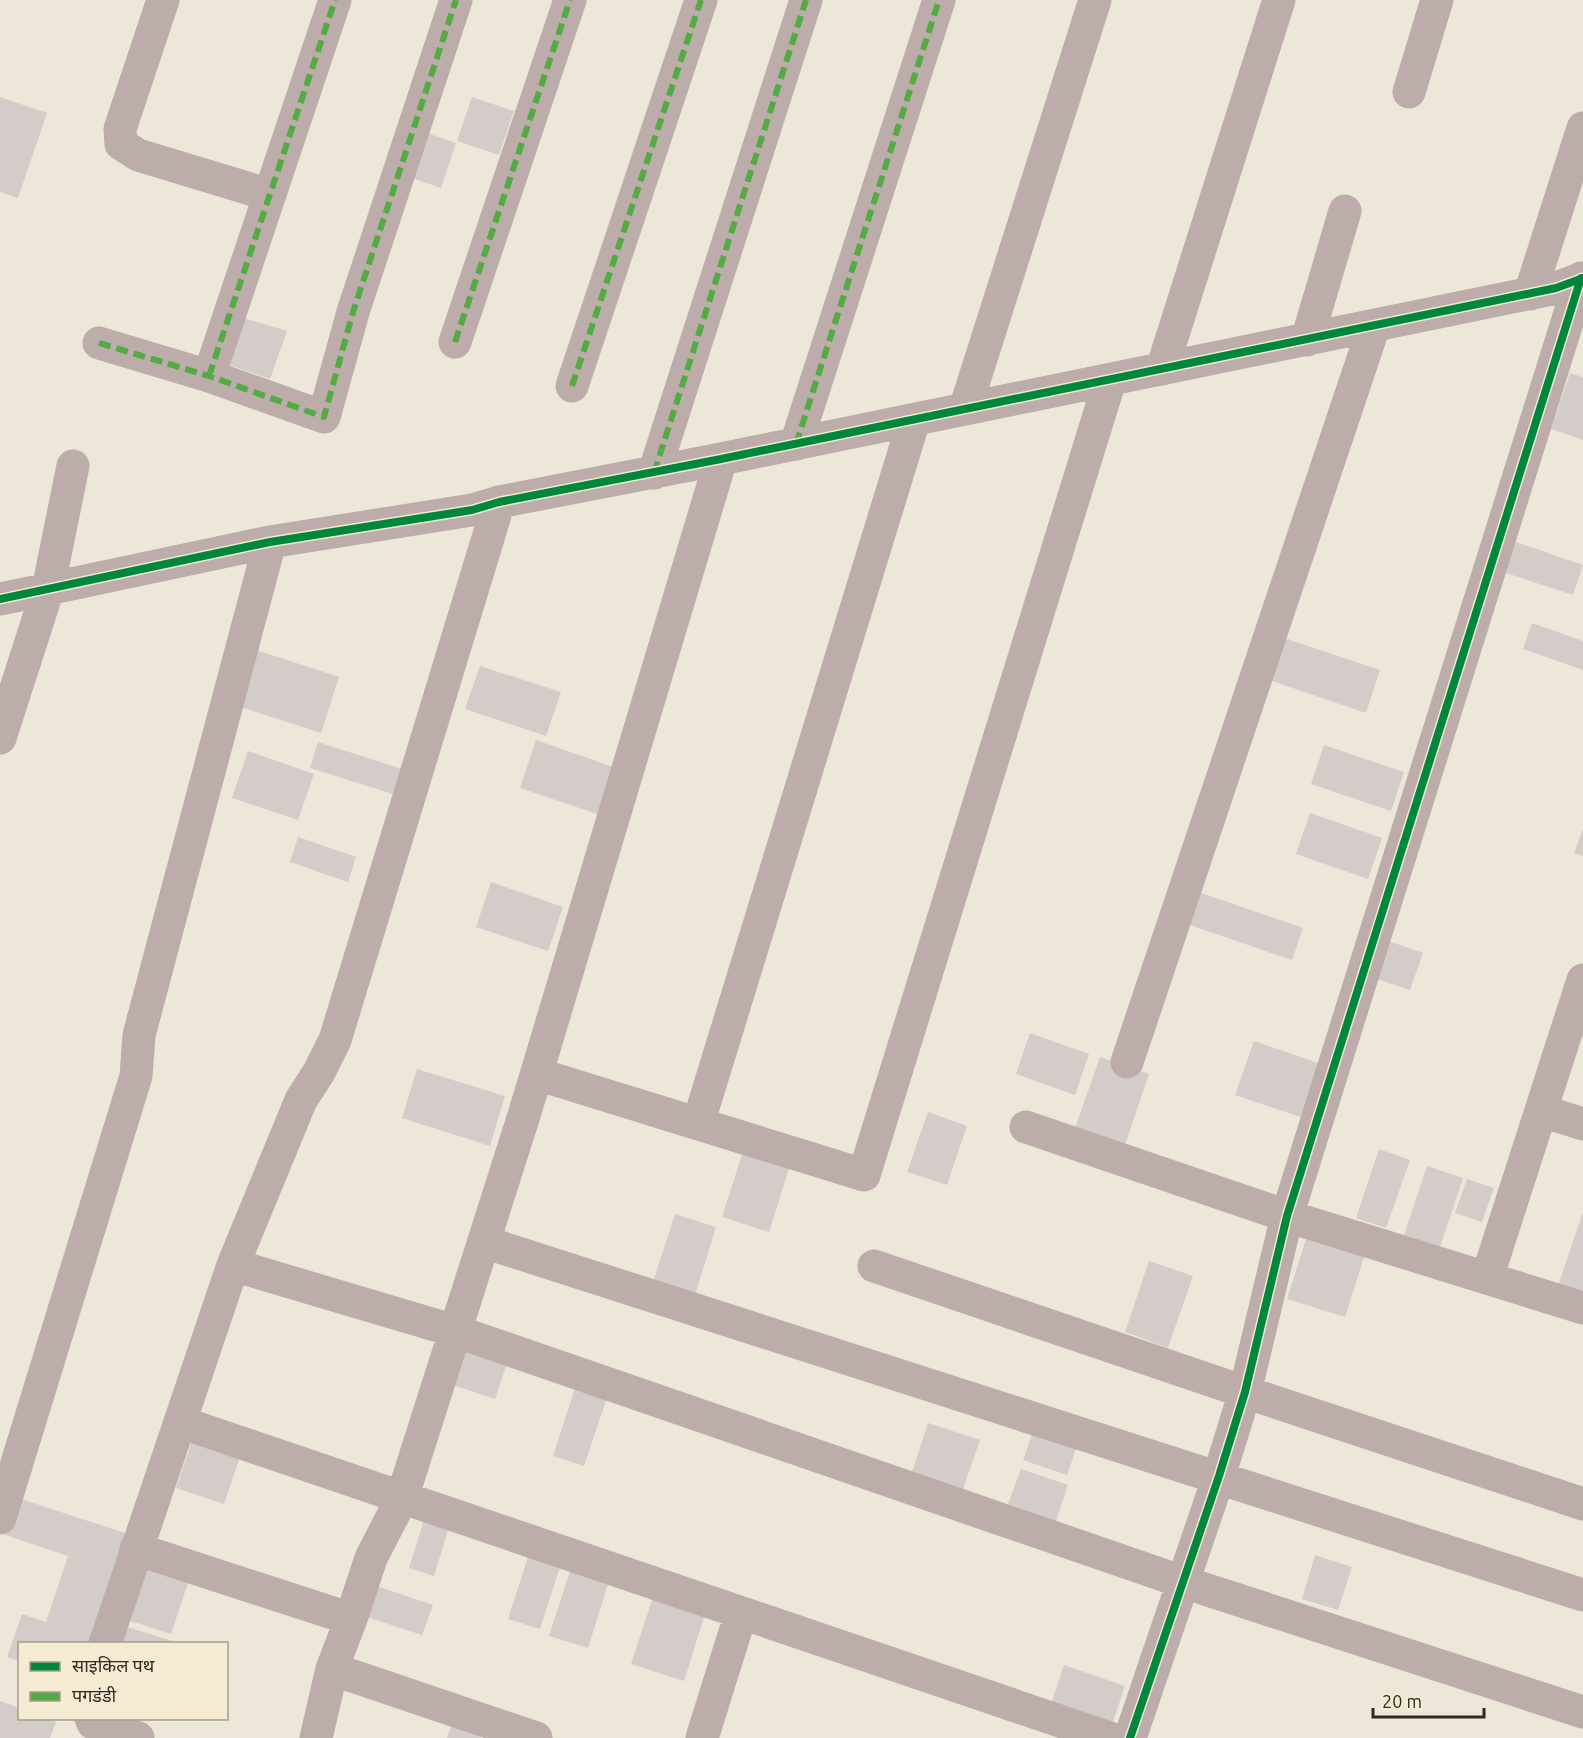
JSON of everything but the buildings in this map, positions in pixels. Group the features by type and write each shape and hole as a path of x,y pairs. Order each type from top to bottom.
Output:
{"street":[{"path":"163,0 120,129 122,144 138,155 270,195"},
{"path":"209,376 335,0"},
{"path":"99,343 209,376 324,417 353,312 456,0"},
{"path":"455,342 570,0"},
{"path":"572,386 700,0"},
{"path":"654,473 806,0"},
{"path":"796,444 939,0"},
{"path":"965,409 1095,0"},
{"path":"1162,369 1279,0"},
{"path":"1408,92 1437,0"},
{"path":"1530,294 1583,128"},
{"path":"1307,340 1345,211"},
{"path":"0,599 270,542 472,510 499,502 654,473 1530,294 1556,288 1582,278"},
{"path":"1130,1738 1219,1476 1245,1392 1287,1216 1582,278"},
{"path":"1127,1062 1374,326"},
{"path":"537,1074 864,1175 1110,380"},
{"path":"698,1124 914,420"},
{"path":"316,1738 332,1669 371,1558 402,1498 484,1242 537,1074 721,459"},
{"path":"0,738 48,589 73,466"},
{"path":"106,1642 233,1265 302,1100 335,1040 499,502"},
{"path":"0,1518 136,1076 139,1035 270,542"},
{"path":"1487,1278 1583,980"},
{"path":"1542,1112 1583,1124"},
{"path":"1026,1127 1287,1216 1583,1308"},
{"path":"484,1242 1583,1594"},
{"path":"233,1265 455,1331 1183,1582 1583,1712"},
{"path":"874,1266 1583,1504"},
{"path":"180,1422 1110,1738"},
{"path":"136,1549 351,1619"},
{"path":"702,1738 741,1612"},
{"path":"332,1669 537,1738"},
{"path":"92,1720 93,1723 138,1738"}],"marked path":[{"path":"209,376 335,0"},
{"path":"99,343 209,376 324,417 353,312 456,0"},
{"path":"455,342 570,0"},
{"path":"572,386 701,0"},
{"path":"654,473 806,0"},
{"path":"796,444 939,0"}],"cycle path":[{"path":"1130,1738 1219,1476 1245,1392 1287,1216 1581,278"},
{"path":"0,599 270,542 472,510 499,502 721,459 1556,288 1583,278"}]}
